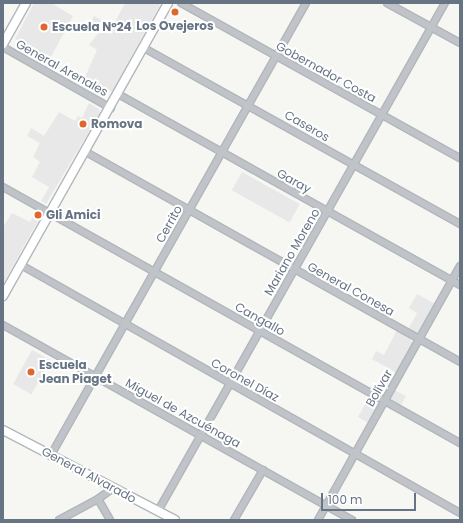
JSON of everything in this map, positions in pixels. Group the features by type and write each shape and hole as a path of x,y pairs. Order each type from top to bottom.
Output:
{"street":[{"path":"3,44 26,3"},
{"path":"3,296 111,108 168,3"},
{"name":"Gobernador Costa","path":"181,3 381,116 460,158"},
{"name":"Cerrito","path":"51,455 126,325 188,211 249,106 306,3"},
{"path":"387,3 460,43"},
{"name":"Mariano Moreno","path":"158,511 445,3"},
{"name":"General Arenales","path":"3,47 111,108"},
{"name":"Caseros","path":"144,48 460,224"},
{"name":"Garay","path":"118,94 460,285"},
{"name":"General Conesa","path":"86,152 188,211 460,362"},
{"name":"Cangallo","path":"3,187 460,444"},
{"name":"Coronel Díaz","path":"21,265 229,384 460,513"},
{"name":"Bolívar","path":"318,520 354,453 420,340 460,266"},
{"name":"Miguel de Azcuénaga","path":"3,325 352,520"},
{"name":"General Alvarado","path":"3,430 112,489 175,520"},
{"path":"234,520 263,470"},
{"path":"59,520 98,499 112,489"},
{"path":"98,499 110,520"}],"shaded area":[{"name":"Escuela N°24","path":"34,3 51,3 73,16 46,66 23,52 27,45 15,39"},
{"path":"125,3 161,3 112,92 85,77 97,50 89,45 100,31 90,24 94,16 113,26"},
{"path":"89,103 99,109 100,113 46,204 41,201 49,187 32,177 40,162 33,157 40,143 27,136 31,128 44,136 59,112 75,121 78,116 82,118"},
{"path":"242,172 300,204 290,222 232,190"},
{"path":"36,211 40,217 3,284 3,227 12,213 30,222"},
{"path":"417,294 435,304 418,334 408,330 417,313 409,308"},
{"path":"397,330 409,337 413,344 397,373 372,359 376,351 384,355"},
{"name":"Escuela Jean Piaget","path":"32,350 50,360 31,394 13,384"},
{"path":"394,390 406,396 400,407 390,400"},
{"path":"370,396 376,400 378,404 368,423 358,417"}],"place":[{"name":"Los Ovejeros","path":"175,12"},
{"name":"Escuela N°24","path":"44,27"},
{"name":"Romova","path":"83,124"},
{"name":"Gli Amici","path":"38,215"},
{"name":"Escuela Jean Piaget","path":"31,372"}]}
